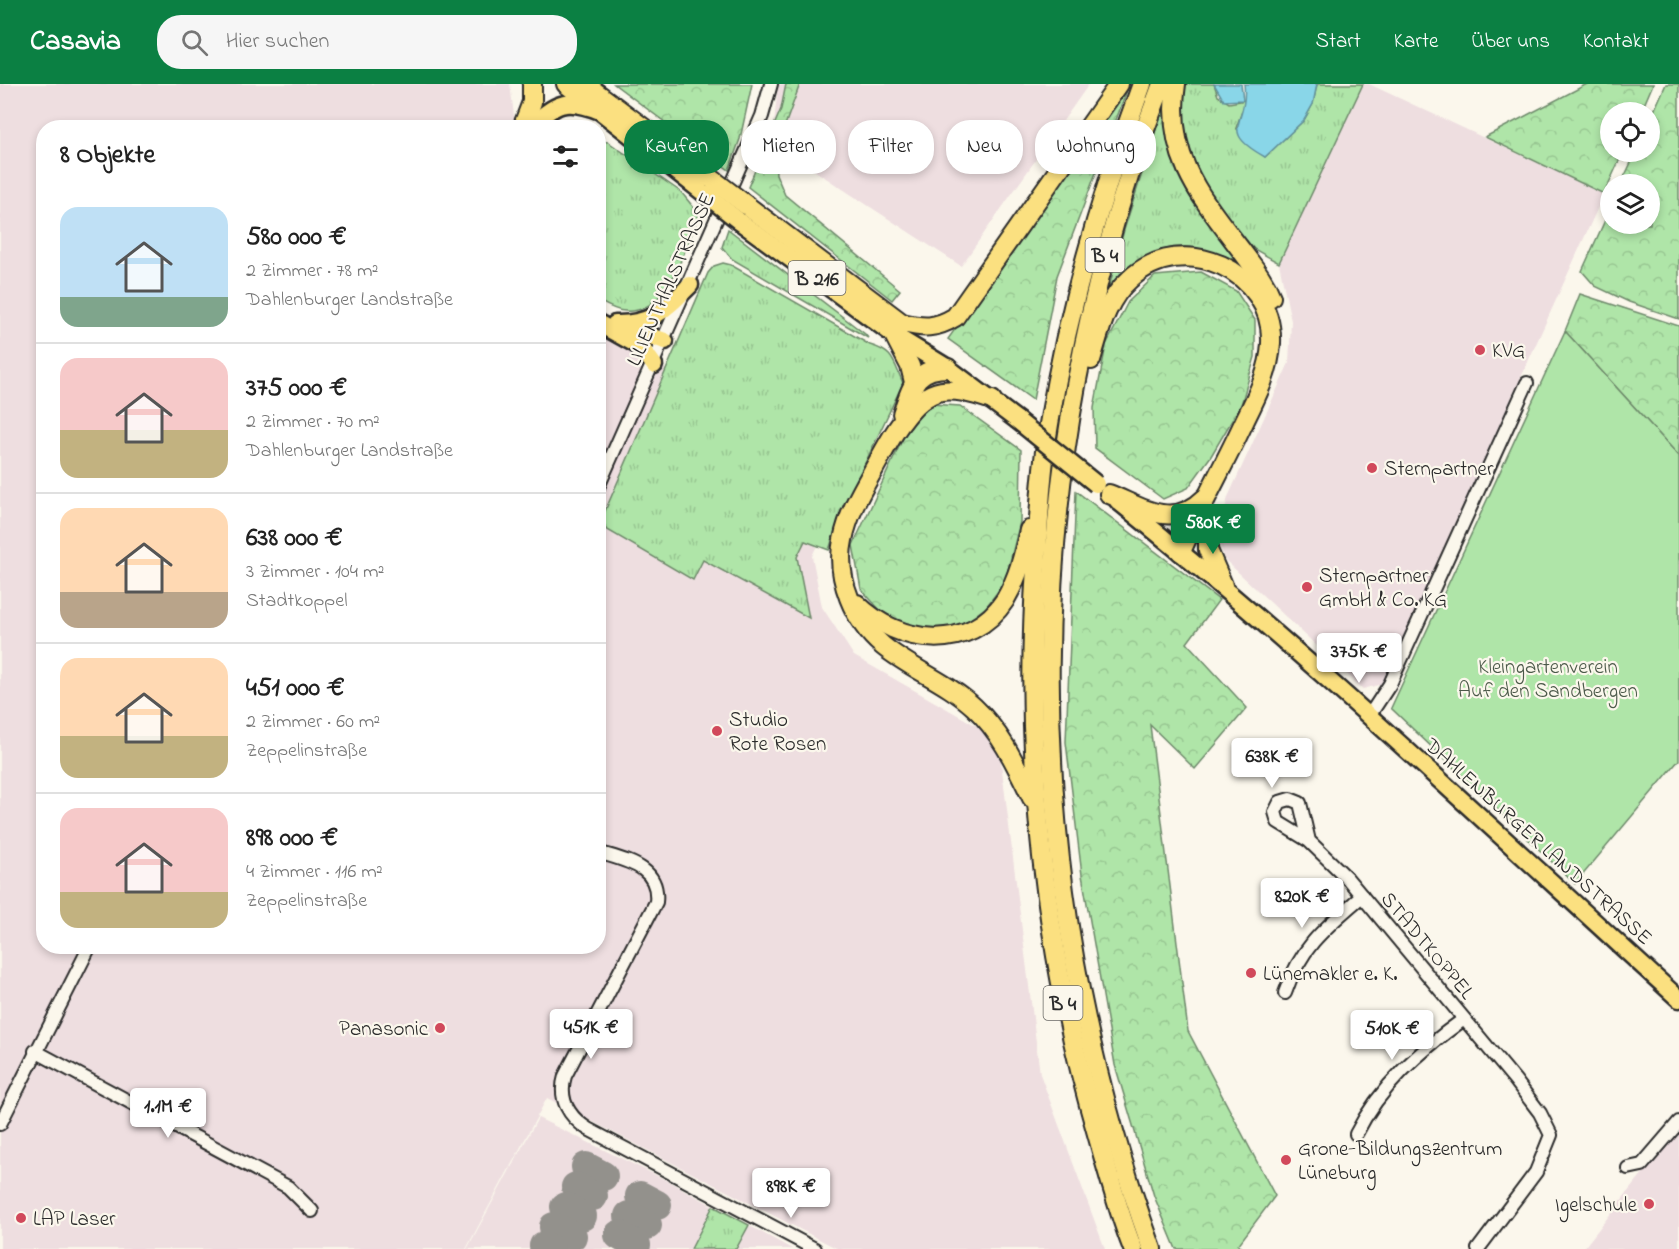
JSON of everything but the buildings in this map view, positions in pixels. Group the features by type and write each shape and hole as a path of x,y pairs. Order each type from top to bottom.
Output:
{"highway":[{"path":"525,120 532,102 532,84"},
{"name":"B 216","path":"566,84 605,107 898,329"},
{"name":"B 216","path":"585,84 605,107"},
{"path":"596,84 605,107"},
{"path":"914,382 898,329 940,326 955,316 1119,84"},
{"name":"B 4","path":"1133,1249 1114,1192 1067,1023 1047,906 1036,808 1032,654 1041,492 1049,422 1080,276 1106,185 1142,84"},
{"name":"B 4","path":"1152,1249 1129,1183 1084,1020 1067,924 1057,846 1050,654 1051,605 1068,432 1081,352 1110,234 1162,84"},
{"path":"1176,84 1172,110 1180,157 1196,190 1260,276 1276,309 1278,325 1277,361 1270,382 1208,520 1201,532 1181,552"},
{"path":"1068,432 1074,419 1103,319 1119,290 1131,277 1163,260 1201,258 1221,264 1237,273 1260,297 1272,340 1264,380 1181,552"},
{"path":"896,429 914,382 927,370 948,368"},
{"path":"992,400 943,389 933,392 913,406 896,429 856,501 843,541 843,572 856,614 881,644 953,690 990,724 1017,767 1036,808"},
{"path":"1103,489 1168,516 1189,511 1211,493"},
{"path":"849,597 875,620 915,637 932,640 948,638 980,625 1004,601 1012,586 1025,548 1034,504 1041,492"},
{"path":"1208,520 1208,550 1226,589"}],"main road":[{"path":"538,120 556,105 580,103 605,107"},
{"path":"607,324 633,324 650,319 666,309 690,285"},
{"path":"607,324 665,340"},
{"path":"607,324 641,347 654,365"},
{"name":"B 216","path":"898,329 992,400 1226,589"},
{"name":"DAHLENBURGER LANDSTRASSE","path":"1226,589 1679,999"}],"street":[{"name":"LILIENTHALSTRASSE","path":"606,470 690,285 762,116 771,84"},
{"path":"1369,716 1390,684 1527,383"},
{"name":"STADTKOPPEL","path":"1309,841 1362,896 1515,1080 1540,1113 1551,1135 1536,1172 1478,1249"},
{"path":"606,855 643,868 652,876 657,895 653,912 566,1076 562,1093 568,1111 588,1129 815,1249"},
{"name":"STADTKOPPEL","path":"1285,993 1303,952 1319,932 1362,896"},
{"path":"0,1124 86,954"},
{"name":"STADTKOPPEL","path":"1356,1134 1367,1112 1391,1083 1414,1059 1464,1019"},
{"path":"35,1051 288,1187 312,1211"},
{"path":"1628,1168 1642,1165 1679,1122"}],"shaded area":[{"path":"0,84 510,84 515,120 36,120 36,954 606,954 606,336 852,472 812,556 822,607 854,656 998,738 1040,1074 1105,1249 838,1249 547,1098 466,1249 0,1249"},
{"path":"778,84 1089,84 1064,120 1035,120 1035,161 961,266 820,174 836,174 836,120 774,120"},
{"path":"1363,84 1369,84 1600,192 1600,203 1382,684 1363,689 1224,559 1218,537 1228,497 1289,363 1291,321 1279,263"},
{"path":"538,1118 666,1180 792,1249 467,1249"},
{"name":"Igelschule","path":"1679,1130 1679,1249 1583,1249 1634,1184"}],"green space":[{"path":"614,84 752,84 744,120 741,120 740,139 729,170 729,120 662,120"},
{"path":"786,84 800,84 787,120 776,120"},
{"path":"1184,84 1214,84 1218,96 1229,103 1246,100 1236,128 1265,157 1304,120 1313,104 1317,84 1363,84 1279,263 1254,249 1223,214 1188,156 1182,132"},
{"path":"1587,84 1653,84 1645,102 1600,102 1600,162 1618,162 1613,174 1600,174 1600,192 1485,137"},
{"path":"1666,84 1679,84 1679,319 1629,302 1595,286 1582,271 1600,231 1600,234 1660,234 1660,174 1626,174 1631,162 1660,162 1660,102 1658,102"},
{"path":"1128,88 1116,120 1105,120"},
{"path":"1165,101 1172,158 1189,195 1242,263 1202,249 1176,247 1163,250 1132,266 1107,295 1142,174 1156,174 1156,129"},
{"path":"606,142 624,153 624,174 655,174 681,192 699,214 674,276 664,291 653,302 640,309 622,311 606,305"},
{"path":"754,174 776,174 785,195 900,290 892,300 748,187"},
{"path":"1066,174 1096,174 1057,276 1033,400 948,339"},
{"path":"728,229 868,338 732,259 722,247"},
{"path":"723,263 731,265 884,351 892,358 903,383 840,516 829,550 805,541 797,557 809,618 703,560 693,580 606,529 606,509 708,273 714,266"},
{"path":"1201,272 1236,291 1255,320 1255,357 1241,405 1211,456 1188,488 1163,499 1095,448 1094,408 1106,345 1128,302 1155,276"},
{"path":"1580,294 1679,326 1679,456 1565,331"},
{"name":"Kleingartenverein Auf den Sandbergen","path":"1565,331 1679,456 1679,760 1575,884 1391,708"},
{"path":"930,404 960,406 1021,450 1020,522 1005,582 986,607 964,624 933,632 902,624 880,610 861,589 853,545 905,434"},
{"path":"1076,491 1219,600 1187,643 1247,708 1195,769 1150,725 1188,1031 1275,1196 1238,1245 1243,1249 1176,1249 1154,1196 1115,1065 1082,875 1066,742"},
{"path":"713,1206 749,1225 736,1249 691,1249"}],"water":[{"path":"1214,84 1241,84 1243,100 1224,101"},
{"path":"1244,84 1317,84 1313,104 1304,120 1265,157 1250,148 1238,133"}],"taxiway":[{"path":"586,1167 603,1176"},
{"path":"576,1187 593,1196"},
{"path":"640,1196 657,1205"},
{"path":"565,1207 582,1216"},
{"path":"629,1216 647,1225"},
{"path":"554,1227 572,1236"},
{"path":"619,1235 636,1245"},
{"path":"544,1246 550,1249"}],"place":[{"name":"KVG","path":"1480,350"},
{"name":"Sternpartner","path":"1372,468"},
{"name":"Sternpartner GmbH & Co. KG","path":"1307,587"},
{"name":"Studio Rote Rosen","path":"717,731"},
{"name":"Lünemakler e. K.","path":"1251,973"},
{"name":"Panasonic","path":"440,1028"},
{"name":"Grone-Bildungszentrum Lüneburg","path":"1286,1160"},
{"name":"Igelschule","path":"1649,1204"},
{"name":"LAP Laser","path":"21,1218"}]}
